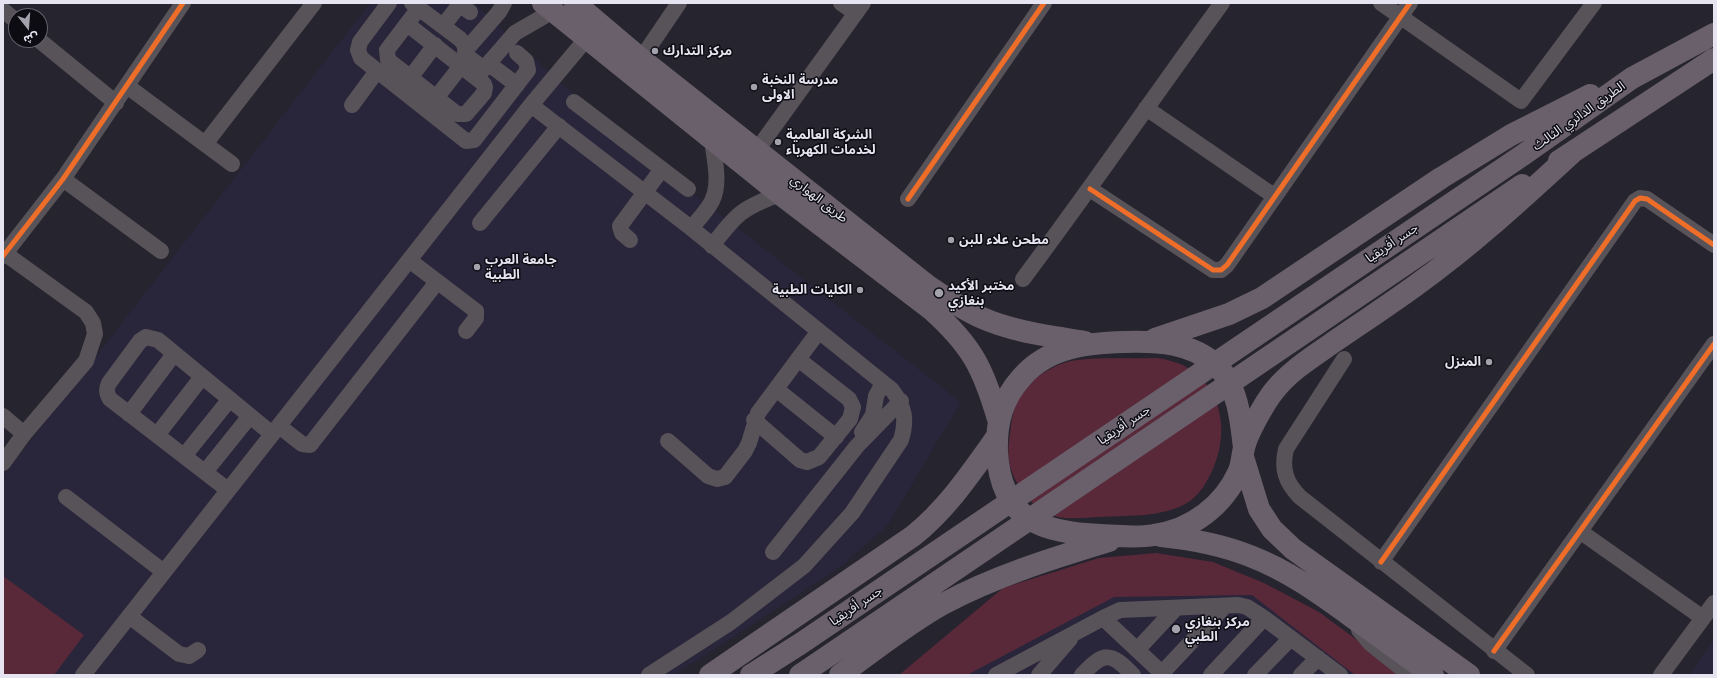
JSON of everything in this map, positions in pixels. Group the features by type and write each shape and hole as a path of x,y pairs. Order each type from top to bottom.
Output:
{"highway":[{"name":"طريق الهواري","path":"575,3 641,59 928,286 958,306 981,318 1013,328 1041,335 1090,343"},
{"name":"طريق الهواري","path":"548,7 780,194 932,310 962,339 977,362 988,387 997,428"},
{"name":"الطريق الدائري الثالث","path":"1448,205 1632,78 1714,34"},
{"name":"الطريق الدائري الثالث","path":"1458,227 1509,192 1572,154 1714,59"},
{"path":"1147,341 1229,314 1262,298 1441,178 1510,135 1576,101 1632,78"},
{"path":"1154,535 1171,531 1195,522 1214,508 1228,491 1238,472 1243,453 1259,416 1274,390 1302,365 1416,285 1491,227 1572,154"},
{"name":"جسر أفريقيا","path":"751,675 800,644 1448,205"},
{"name":"جسر أفريقيا","path":"807,670 1458,227"},
{"path":"710,675 913,536 932,521 957,493 997,428 1006,397 1022,376 1038,362 1056,353 1090,343 1147,341 1177,344 1196,351 1218,366 1228,380 1240,417 1243,453 1259,509 1272,529 1288,544 1469,675"},
{"path":"997,428 998,468 1005,492 1020,513 1038,524 1059,531 1082,534 1124,536 1154,535 1188,539 1249,555 1280,569 1310,587 1434,675"},
{"path":"840,675 943,604 980,586 1026,568 1124,536"}],"street":[{"path":"3,463 24,434 86,361 95,334 93,323 86,312 4,254 63,179 183,3"},
{"path":"205,144 314,3"},
{"path":"390,3 358,46 360,58 469,142 474,140 518,85 528,67 526,61 495,37 486,27"},
{"path":"436,98 463,58 504,3"},
{"path":"641,59 679,3"},
{"path":"757,150 860,8 841,3"},
{"path":"908,199 1044,3"},
{"path":"1023,279 1090,189 1146,108 1222,3"},
{"path":"1380,3 1521,101 1594,3"},
{"path":"1090,189 1213,270 1221,270 1227,265 1410,3"},
{"path":"407,24 435,46 463,58 481,72 485,90 466,114 457,114 390,62 386,56 388,50 407,24 416,6 462,41 463,58"},
{"path":"443,26 457,8 463,7 470,12"},
{"path":"481,72 511,48 527,25 548,7"},
{"path":"83,675 531,105 586,38"},
{"path":"410,78 435,46"},
{"path":"48,47 116,103"},
{"path":"481,72 494,67 518,85"},
{"path":"352,105 377,70"},
{"path":"127,86 232,164"},
{"path":"574,102 688,189"},
{"path":"531,105 691,228 883,382 892,390 900,401 905,414 905,427 901,440 852,513 804,566 731,622 649,675"},
{"path":"1146,108 1274,196"},
{"path":"480,223 559,126"},
{"path":"691,228 712,202 716,185 712,139"},
{"path":"630,240 622,233 620,226 662,169"},
{"path":"63,179 161,251"},
{"path":"712,246 734,218 750,206 780,194"},
{"path":"1381,562 1635,201 1640,198 1647,199 1714,245"},
{"path":"712,202 718,212 734,218"},
{"path":"409,260 476,311 475,321 466,331"},
{"path":"228,490 129,414 107,395 107,386 140,341 146,337 158,340 250,416 302,444 310,445 437,282"},
{"path":"668,441 712,479 721,478 728,474 749,443 754,420 819,331"},
{"path":"1494,651 1581,532 1714,344"},
{"path":"129,414 174,354"},
{"path":"754,420 800,460 807,462 819,458 852,416 852,403 798,359"},
{"path":"1344,359 1286,449 1284,471 1292,488 1300,497 1381,562 1494,651 1527,675"},
{"path":"157,435 202,377"},
{"path":"857,446 862,433 873,415 876,396 883,382"},
{"path":"776,389 836,437"},
{"path":"184,456 230,399"},
{"path":"773,552 857,446 900,401"},
{"path":"3,416 24,434"},
{"path":"205,472 250,416"},
{"path":"66,497 164,572"},
{"path":"1581,532 1703,618"},
{"path":"1661,675 1714,603"},
{"path":"996,675 1120,610 1238,605 1247,607 1264,618 1340,675"},
{"path":"1103,618 1163,674 1225,606"},
{"path":"1137,650 1176,608"},
{"path":"130,616 179,654 189,656 198,650"},
{"path":"1351,616 1371,644 1410,675"},
{"path":"1211,675 1264,618"},
{"path":"1039,675 1077,632"},
{"path":"1255,675 1291,638"},
{"path":"1082,675 1095,661 1108,657 1118,660 1133,675"},
{"path":"1301,675 1318,658"},
{"path":"1019,663 1033,675"}],"shaded area":[{"name":"جامعة العرب الطبية","path":"370,3 474,3 616,133 961,402 888,525 842,566 675,675 3,675 3,476"},
{"path":"1155,358 1175,362 1192,370 1205,382 1214,397 1220,413 1221,431 1219,450 1213,469 1201,490 1194,498 1180,506 1158,513 1135,516 1064,518 1047,513 1034,505 1025,495 1015,478 1010,467 1008,449 1014,410 1019,397 1026,388 1046,371 1070,361"},
{"path":"1156,553 1213,562 1264,583 1319,612 1399,671 1396,675 1355,675 1252,595 1114,597 967,675 899,675 1003,588 1099,558"},
{"path":"3,576 84,635 54,675 3,675"},
{"name":"مركز بنغازي الطبي","path":"1121,578 1264,583 1381,675 947,675"},
{"path":"1714,640 1714,675 1689,675"}],"cycle path":[{"path":"3,256 63,179 183,3"},
{"path":"908,199 1044,3"},
{"path":"1090,189 1213,270 1221,270 1227,265 1410,3"},
{"path":"1381,562 1635,201 1640,198 1647,199 1714,245"},
{"path":"1494,651 1714,344"}],"place":[{"name":"مركز التدارك","path":"655,51"},
{"name":"مدرسة النخبة الاولى","path":"754,87"},
{"name":"الشركة العالمية لخدمات الكهرباء","path":"778,142"},
{"name":"مطحن علاء للبن","path":"951,240"},
{"name":"جامعة العرب الطبية","path":"477,267"},
{"name":"الكليات الطبية","path":"860,290"},
{"name":"مختبر الأكيد بنغازي","path":"939,293"},
{"name":"المنزل","path":"1489,362"},
{"name":"مركز بنغازي الطبي","path":"1176,629"}]}
